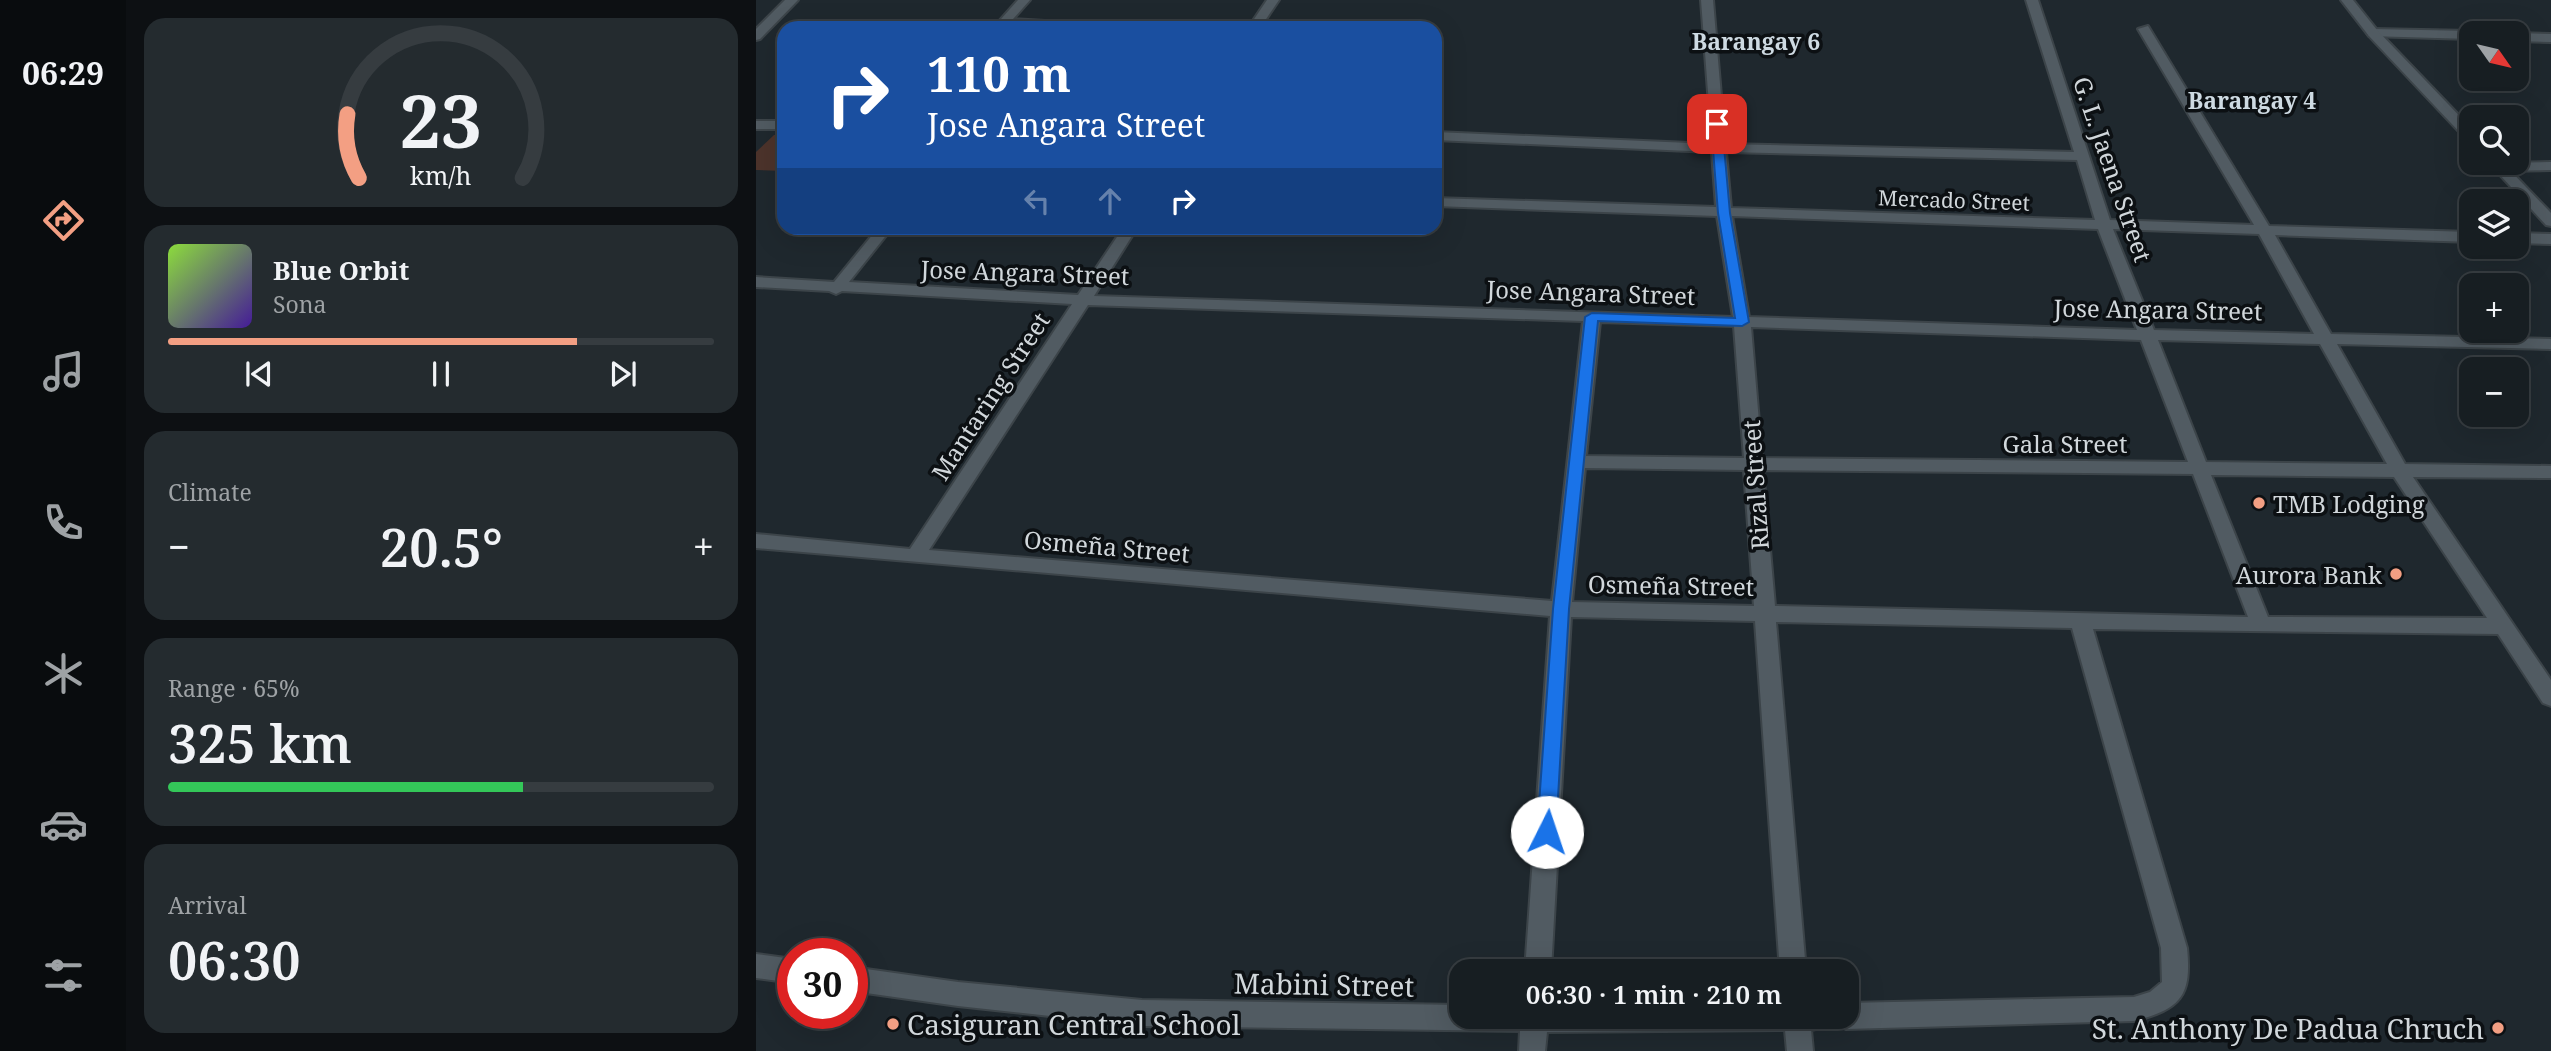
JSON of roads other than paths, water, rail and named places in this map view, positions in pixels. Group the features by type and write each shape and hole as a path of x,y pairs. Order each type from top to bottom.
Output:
{"street":[{"path":"756,36 792,0"},
{"path":"1005,21 1024,0"},
{"path":"1259,21 1273,0"},
{"name":"Rizal Street","path":"1706,0 1724,213 1742,322 1792,959"},
{"name":"G. L. Jaena Street","path":"2032,0 2105,227 2261,625"},
{"path":"2347,0 2373,33 2459,123"},
{"path":"2144,29 2265,231 2398,468 2551,697"},
{"path":"2373,33 2459,36"},
{"path":"2529,37 2551,38"},
{"path":"756,125 777,125"},
{"path":"1442,136 1719,148 2081,156"},
{"path":"2529,166 2551,166"},
{"path":"2507,175 2551,222"},
{"name":"Mercado Street","path":"1442,202 2105,227 2459,237"},
{"path":"836,289 879,235"},
{"name":"Mantaring Street","path":"915,556 1125,235"},
{"path":"2529,238 2551,239"},
{"name":"Jose Angara Street","path":"756,282 836,289 1082,300 2147,335 2551,344"},
{"path":"1539,959 1561,609 1579,462 1592,317"},
{"name":"Gala Street","path":"1579,462 2200,469 2398,468 2551,472"},
{"name":"Osmeña Street","path":"756,541 1561,609 2261,625 2503,626"},
{"path":"1859,1016 2134,1009 2155,1004 2170,994 2178,977 2174,948 2080,621"},
{"path":"756,966 777,969"},
{"name":"Mabini Street","path":"868,981 958,994 1142,1013 1449,1017"},
{"path":"1532,1051 1533,1029"},
{"path":"1798,1029 1800,1051"}],"place":[{"name":"TMB Lodging","path":"2259,503"},
{"name":"Aurora Bank","path":"2396,574"},
{"name":"Casiguran Central School","path":"893,1024"},
{"name":"St. Anthony De Padua Chruch","path":"2498,1028"}],"district":[{"name":"Barangay 6","path":"1756,41"},
{"name":"Barangay 4","path":"2252,100"}]}
